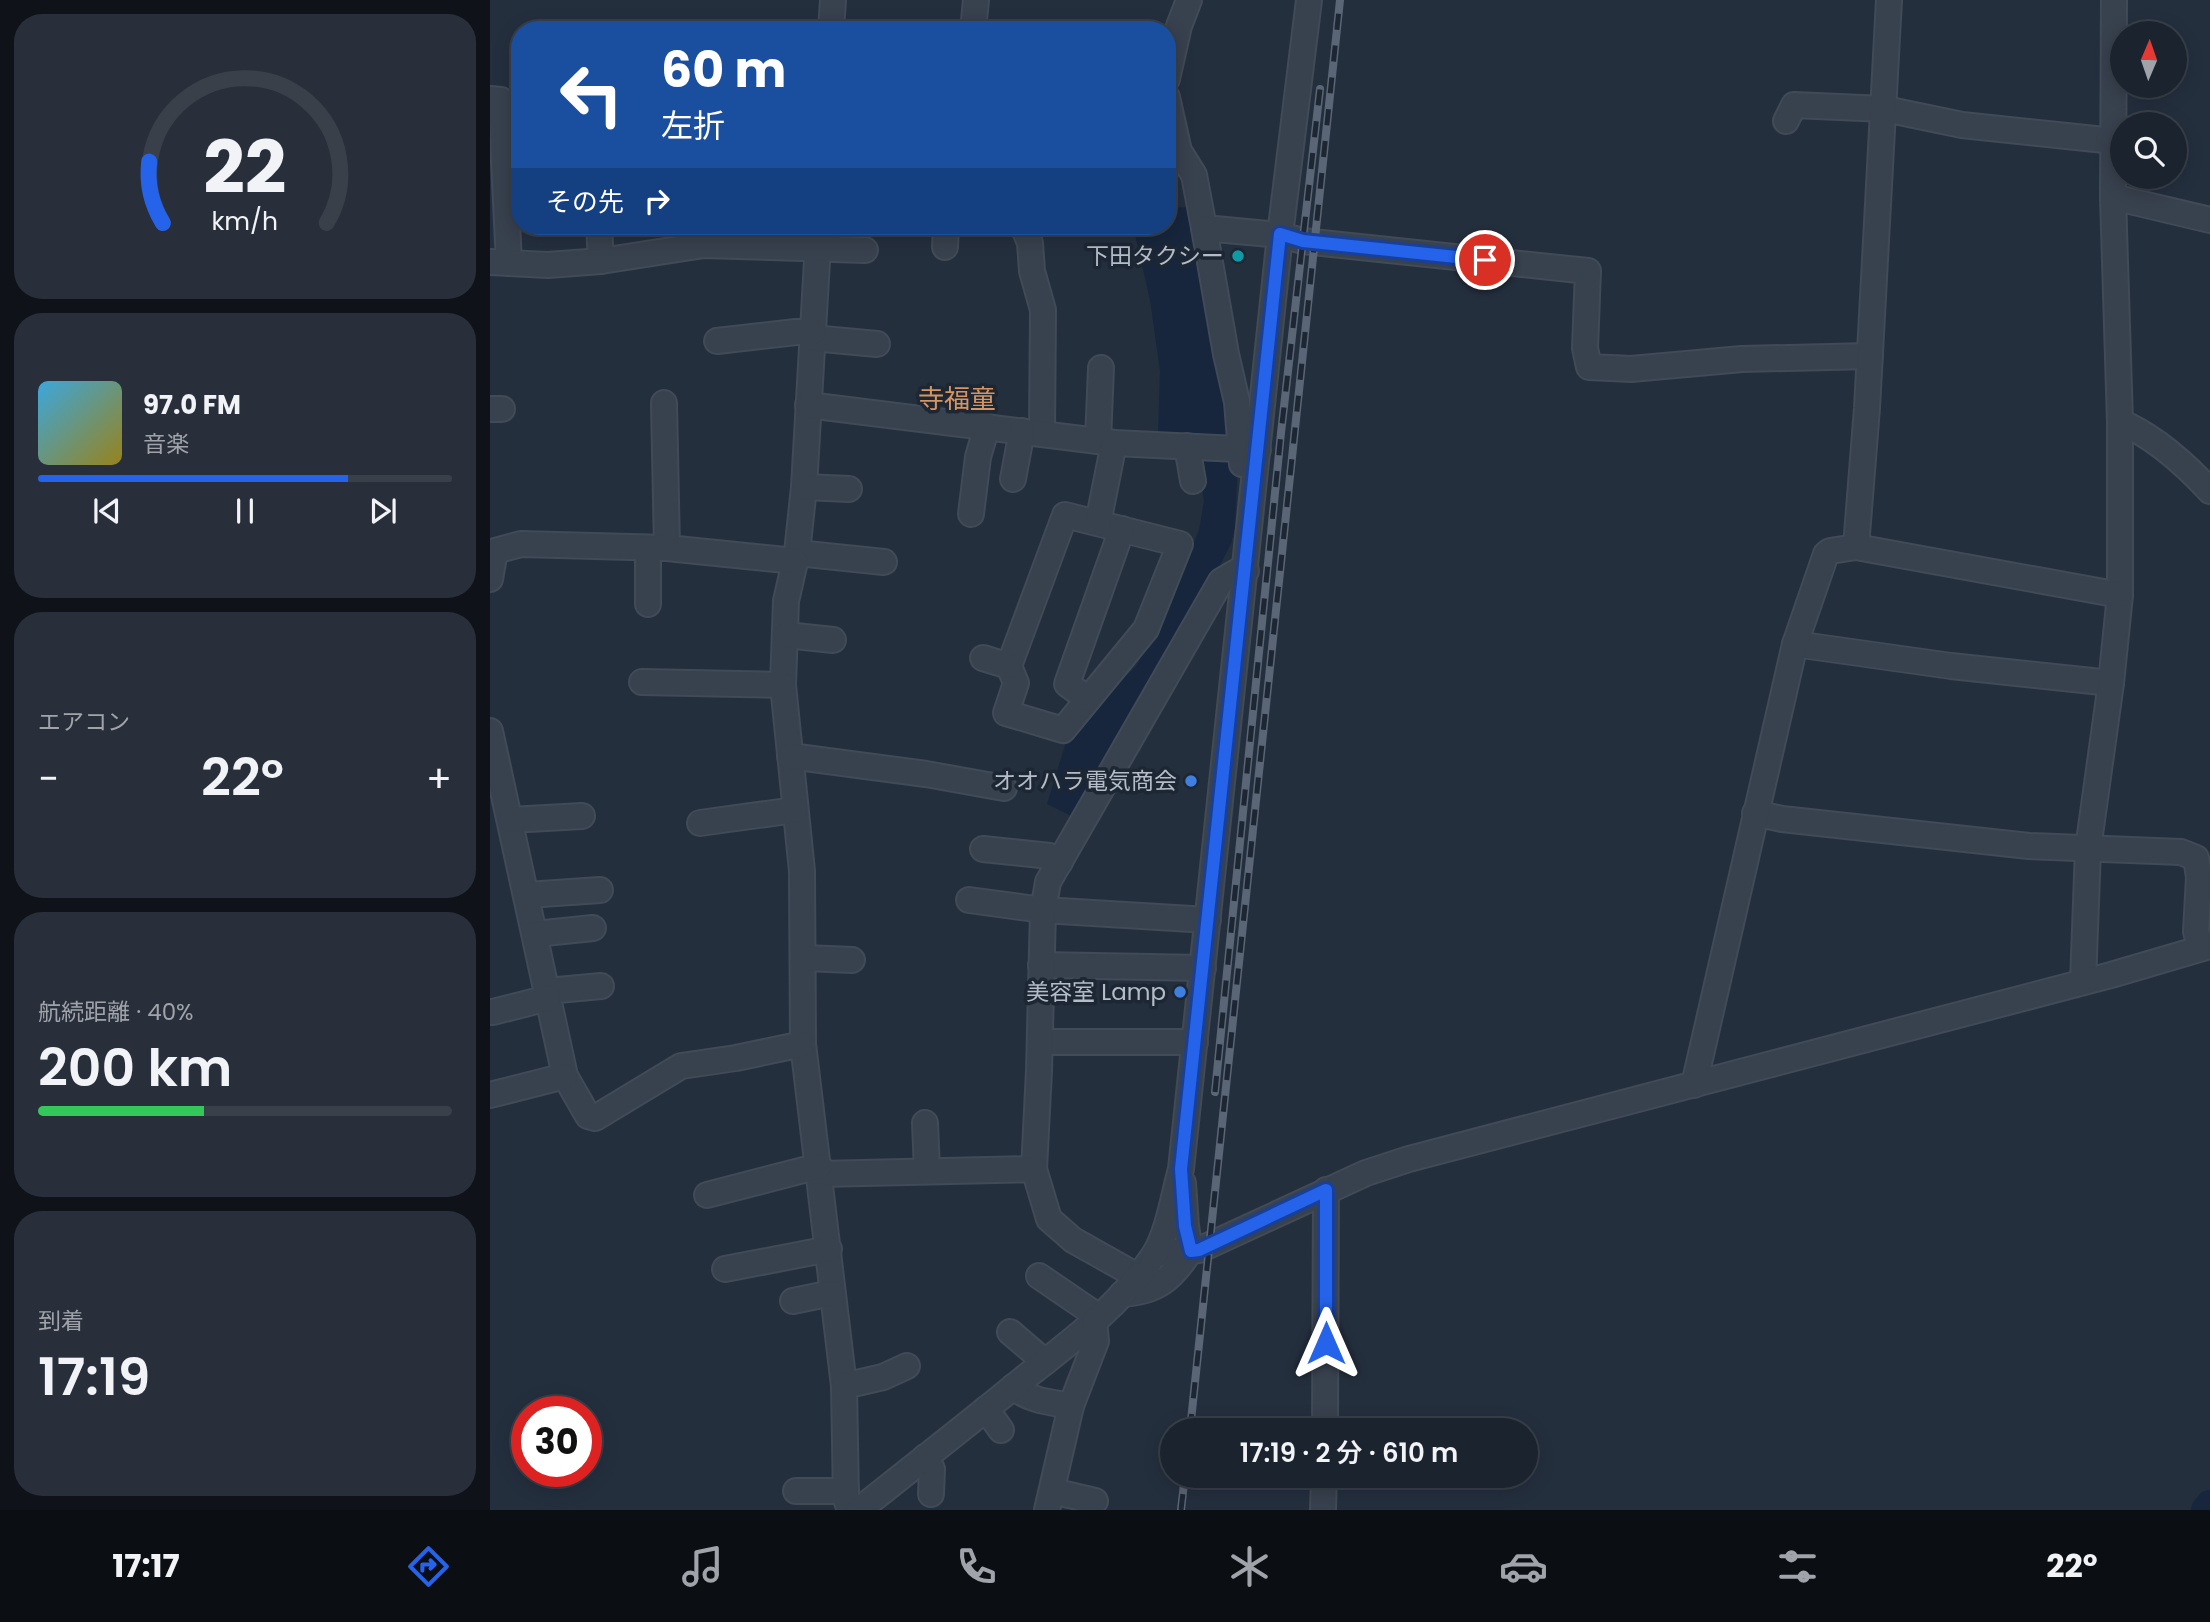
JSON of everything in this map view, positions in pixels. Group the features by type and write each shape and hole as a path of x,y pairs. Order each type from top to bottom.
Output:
{"street":[{"path":"832,21 834,0"},
{"path":"974,21 976,0"},
{"path":"1176,42 1189,0"},
{"path":"1181,1169 1185,1226 1191,1251 1176,1274 1153,1289 1129,1285 1049,1219 1034,1169 1043,910 1048,882 1221,581 1237,547 1309,0"},
{"path":"1856,547 1885,109 1889,0"},
{"path":"2113,112 2114,0"},
{"path":"490,99 501,100 497,178 499,263 548,265 601,261 704,245 819,237 865,250"},
{"path":"1786,121 1794,105 1885,109 1962,125 2110,141"},
{"path":"796,1491 851,1504 925,1457 1097,1319 1155,1254 1163,1234 1181,1169 1246,571 1250,450 1239,440 1235,388 1226,354 1194,175 1179,151 1176,138"},
{"path":"2083,982 2088,849 2120,595 2120,422 2113,189"},
{"path":"2113,197 2210,220"},
{"path":"1204,228 1280,234 1303,241 1588,271 1585,348 1589,367 1631,369 1742,359 1870,356"},
{"path":"600,235 601,261"},
{"path":"1013,480 1032,432 1043,310 1031,271 1030,243 1027,235"},
{"path":"819,237 804,486 796,557 786,601 783,685 802,871 803,1044 844,1386 851,1504"},
{"path":"717,341 796,331 877,344"},
{"path":"1098,523 1106,442 1101,368"},
{"path":"648,604 658,548 664,403"},
{"path":"808,405 1106,442 1250,450"},
{"path":"2120,422 2136,429 2160,446 2210,491"},
{"path":"971,514 978,457 987,426"},
{"path":"1186,446 1194,481"},
{"path":"804,486 849,489"},
{"path":"1065,515 1098,523 1180,544 1146,629 1063,730 1006,713 1016,683 1009,666 1065,515"},
{"path":"1088,699 1067,684 1122,529"},
{"path":"490,579 492,544 658,548 884,562"},
{"path":"1694,1084 1795,644 1826,554 1856,547 2120,595"},
{"path":"1221,581 1238,571 1246,571"},
{"path":"786,635 833,640"},
{"path":"1795,644 1951,666 2111,682"},
{"path":"983,657 1009,666"},
{"path":"642,682 783,685"},
{"path":"490,731 494,764 510,820 565,1076 588,1116 595,1118 681,1066 803,1044"},
{"path":"790,756 926,774 1004,788"},
{"path":"700,823 795,810"},
{"path":"1155,1254 1199,1250 1326,1190 1409,1159 2083,982 2206,947 2196,932 2199,877 2196,858 2181,852 2029,846 1782,820 1755,813"},
{"path":"510,820 582,816"},
{"path":"983,849 1050,856 1060,862"},
{"path":"527,895 600,890"},
{"path":"969,900 1043,910 1208,920"},
{"path":"535,934 593,928"},
{"path":"804,958 852,960"},
{"path":"1041,965 1203,968"},
{"path":"493,1012 548,995 601,986"},
{"path":"1040,1042 1195,1042"},
{"path":"490,1095 565,1076"},
{"path":"925,1124 927,1171"},
{"path":"707,1195 820,1170 1034,1169"},
{"path":"1325,1418 1326,1190"},
{"path":"725,1269 829,1249"},
{"path":"1039,1276 1097,1319"},
{"path":"793,1301 832,1293"},
{"path":"1095,1501 1049,1500 1070,1406 1096,1340 1097,1319"},
{"path":"1010,1332 1045,1362"},
{"path":"844,1386 883,1377 907,1366"},
{"path":"1013,1387 1024,1396 1037,1401 1070,1406"},
{"path":"986,1409 1001,1430"},
{"path":"925,1457 932,1469 931,1494"},
{"path":"1323,1510 1324,1488"}],"water":[{"path":"1192,207 1238,461 1235,528 1231,544 1197,611 1077,819 1047,804 1069,732 1136,666 1162,618 1199,530 1204,501 1198,462 1158,434 1160,371 1150,300 1135,235 1176,235 1176,208"}],"waterway":[{"path":"2206,1510 2210,1505"}],"railway":[{"path":"1191,1418 1340,0"},
{"path":"1215,1092 1281,433 1320,89"},
{"path":"1181,1510 1184,1488"}],"place":[{"name":"下田タクシー","path":"1238,256"},
{"name":"オオハラ電気商会","path":"1191,781"},
{"name":"美容室 Lamp","path":"1180,992"}],"district":[{"name":"寺福童","path":"957,399"}],"route":[{"path":"1326,1343 1326,1190 1199,1250 1191,1251 1185,1226 1181,1169 1280,234 1303,241 1485,260"}]}
